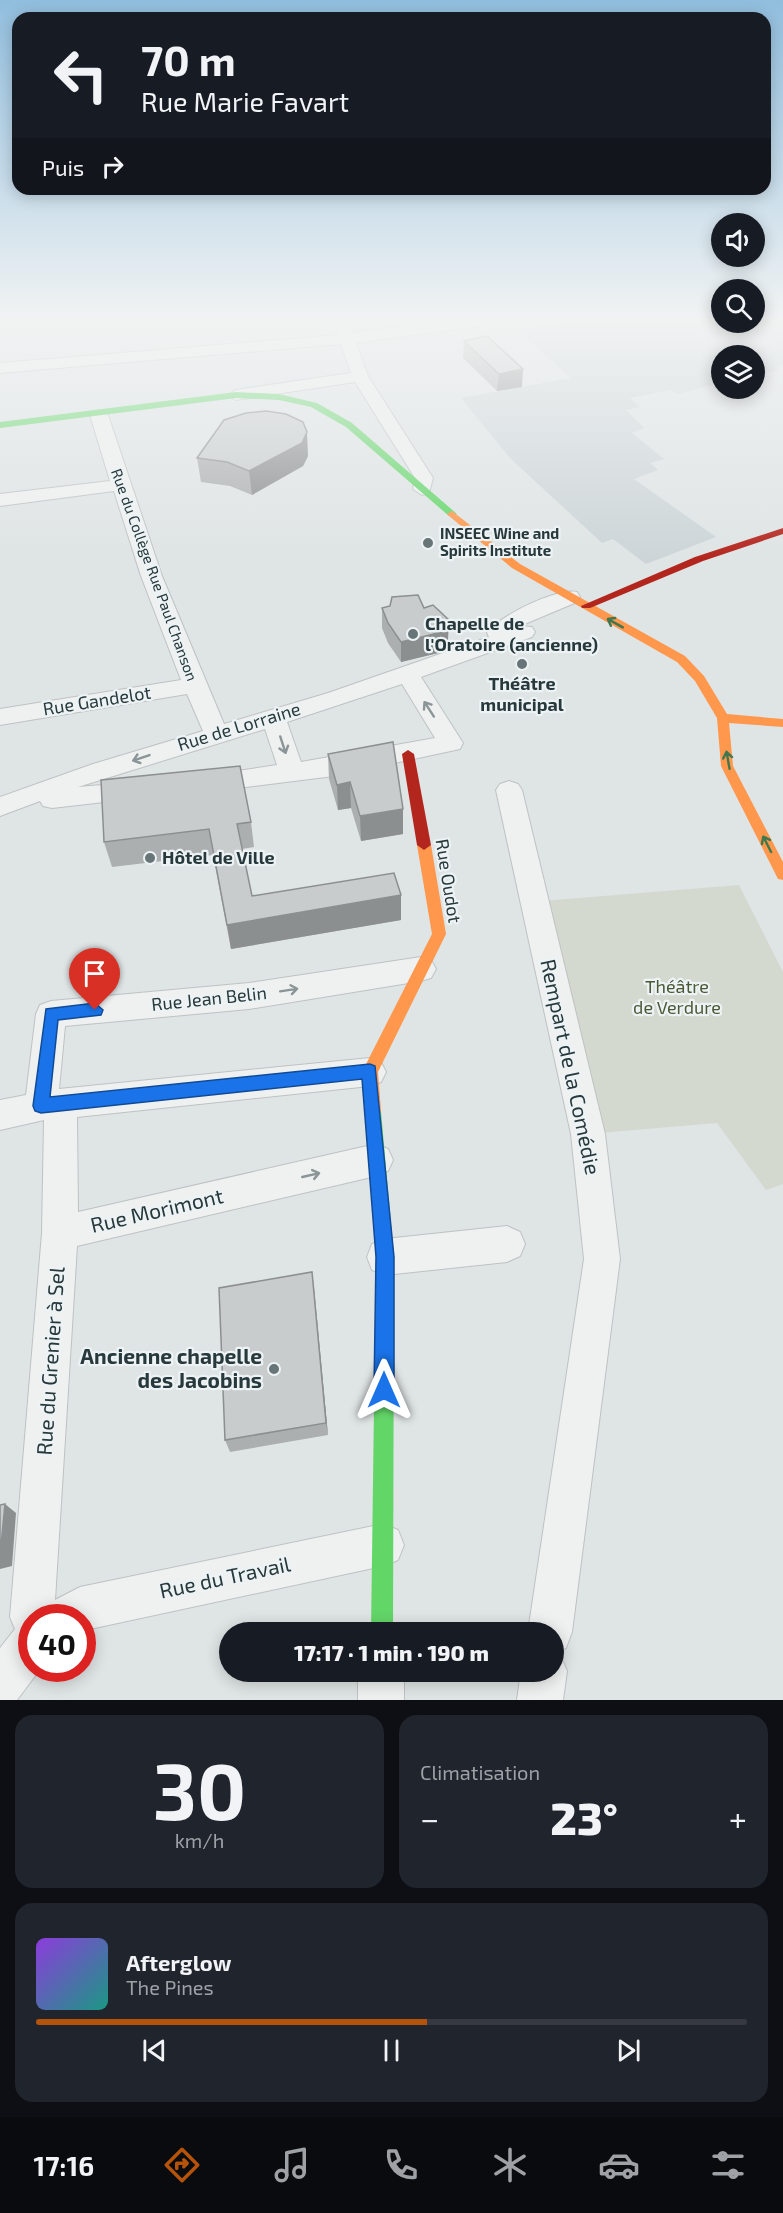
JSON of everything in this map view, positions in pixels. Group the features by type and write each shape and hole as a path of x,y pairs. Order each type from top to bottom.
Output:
{"main road":[{"path":"0,425 99,415 199,400"},
{"path":"306,400 339,417 501,555 532,576 580,597 681,659"},
{"path":"532,576 580,597 636,585 699,559 783,531"},
{"path":"580,597 594,588 636,585"},
{"path":"636,585 630,609 699,679 723,718 727,766 783,875"},
{"path":"723,718 783,723"},
{"name":"Rue Oudot","path":"370,1071 439,934 408,754"},
{"path":"370,1071 385,1257 382,1622"}],"street":[{"path":"375,400 424,478 422,489"},
{"name":"Rue du Collège Rue Paul Chanson","path":"99,415 120,485 164,611 193,685 216,733"},
{"path":"0,500 120,485"},
{"name":"Rue de Lorraine","path":"6,804 216,733 274,718 407,674 527,631 580,597"},
{"name":"Rue de Lorraine","path":"479,648 514,620 580,597"},
{"path":"6,804 292,773 408,754 451,743 407,674"},
{"name":"Rue Gandelot","path":"0,717 193,685"},
{"path":"274,718 292,773"},
{"name":"Rempart de la Comédie","path":"509,790 588,1134 602,1258 551,1622"},
{"name":"Rue Jean Belin","path":"51,1105 51,1014 249,996 421,969"},
{"path":"0,1115 51,1105 370,1071"},
{"name":"Rue du Grenier à Sel","path":"33,1604 60,1233 51,1105"},
{"name":"Rue Morimont","path":"60,1233 376,1160"},
{"path":"385,1257 507,1244"},
{"name":"Rue du Travail","path":"96,1606 383,1545"},
{"path":"0,1685 18,1655"},
{"path":"381,1682 381,1700"},
{"path":"540,1700 542,1682"}],"shaded area":[{"path":"463,400 633,400 640,407 626,410 644,428 632,433 664,459 650,463 658,470 634,479 716,537 646,564 613,539 602,543 510,458"}],"green space":[{"name":"Théâtre de Verdure","path":"739,885 783,972 783,1184 766,1190 717,1123 599,1133 542,901"}],"building":[{"path":"266,411 286,414 303,422 307,432 302,443 249,471 227,462 197,458 224,420 246,413"},
{"path":"418,595 424,608 433,605 449,620 442,623 438,633 401,642 388,623 382,608 390,606 392,597"},
{"path":"393,742 403,809 360,816 350,782 337,785 328,754"},
{"path":"240,766 251,822 237,824 252,896 394,873 401,895 227,925 209,829 104,842 101,780"},
{"name":"Ancienne chapelle des Jacobins","path":"312,1272 326,1423 225,1440 219,1288"},
{"path":"5,1504 0,1556 0,1505"}],"traffic: fast":[{"path":"0,425 194,400"},
{"path":"294,400 314,405 349,425 452,514"},
{"path":"373,1111 385,1257 382,1622"}],"traffic: slow":[{"path":"452,514 516,566 681,659 700,679 723,718 727,766 783,875"},
{"path":"723,718 783,723"},
{"path":"373,1111 370,1072 439,934 424,845"}],"traffic: jam":[{"path":"586,606 699,559 783,531"},
{"path":"408,754 424,845"}],"place":[{"name":"INSEEC Wine and Spirits Institute","path":"428,543"},
{"name":"Chapelle de l'Oratoire (ancienne)","path":"413,634"},
{"name":"Théâtre municipal","path":"522,664"},
{"name":"Hôtel de Ville","path":"150,858"},
{"name":"Ancienne chapelle des Jacobins","path":"274,1369"}],"route":[{"path":"95,1010 51,1014 41,1106 370,1071 385,1257 384,1390"}]}
